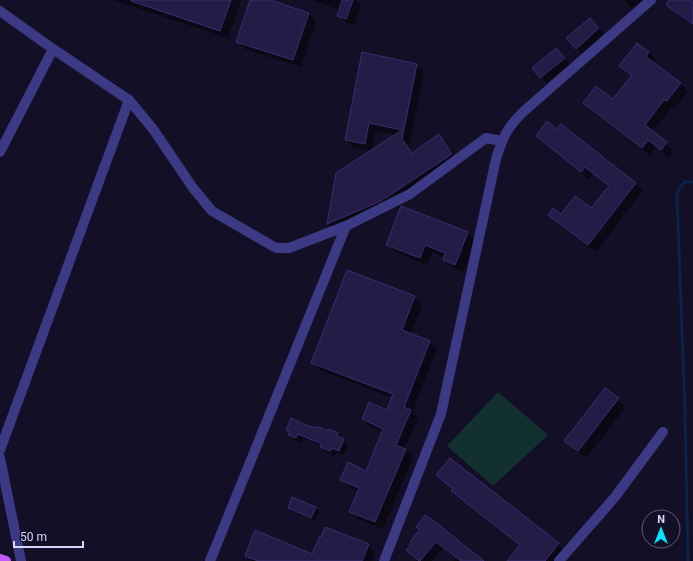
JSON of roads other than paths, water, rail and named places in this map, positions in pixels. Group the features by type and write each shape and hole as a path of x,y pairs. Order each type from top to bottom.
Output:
{"main road":[{"path":"0,559 6,561"}],"street":[{"path":"384,561 441,414 496,160 502,141 511,124 523,112 651,0"},
{"path":"0,11 129,100 152,129 193,188 212,211 276,248 289,248 346,226 410,194 486,138 502,141"},
{"path":"0,152 53,49"},
{"path":"0,450 129,100"},
{"path":"210,561 346,226"},
{"path":"559,561 615,497 664,432"},
{"path":"0,458 21,561"}],"waterway":[{"path":"688,561 685,412 677,197 679,188 685,182 693,182"}]}
